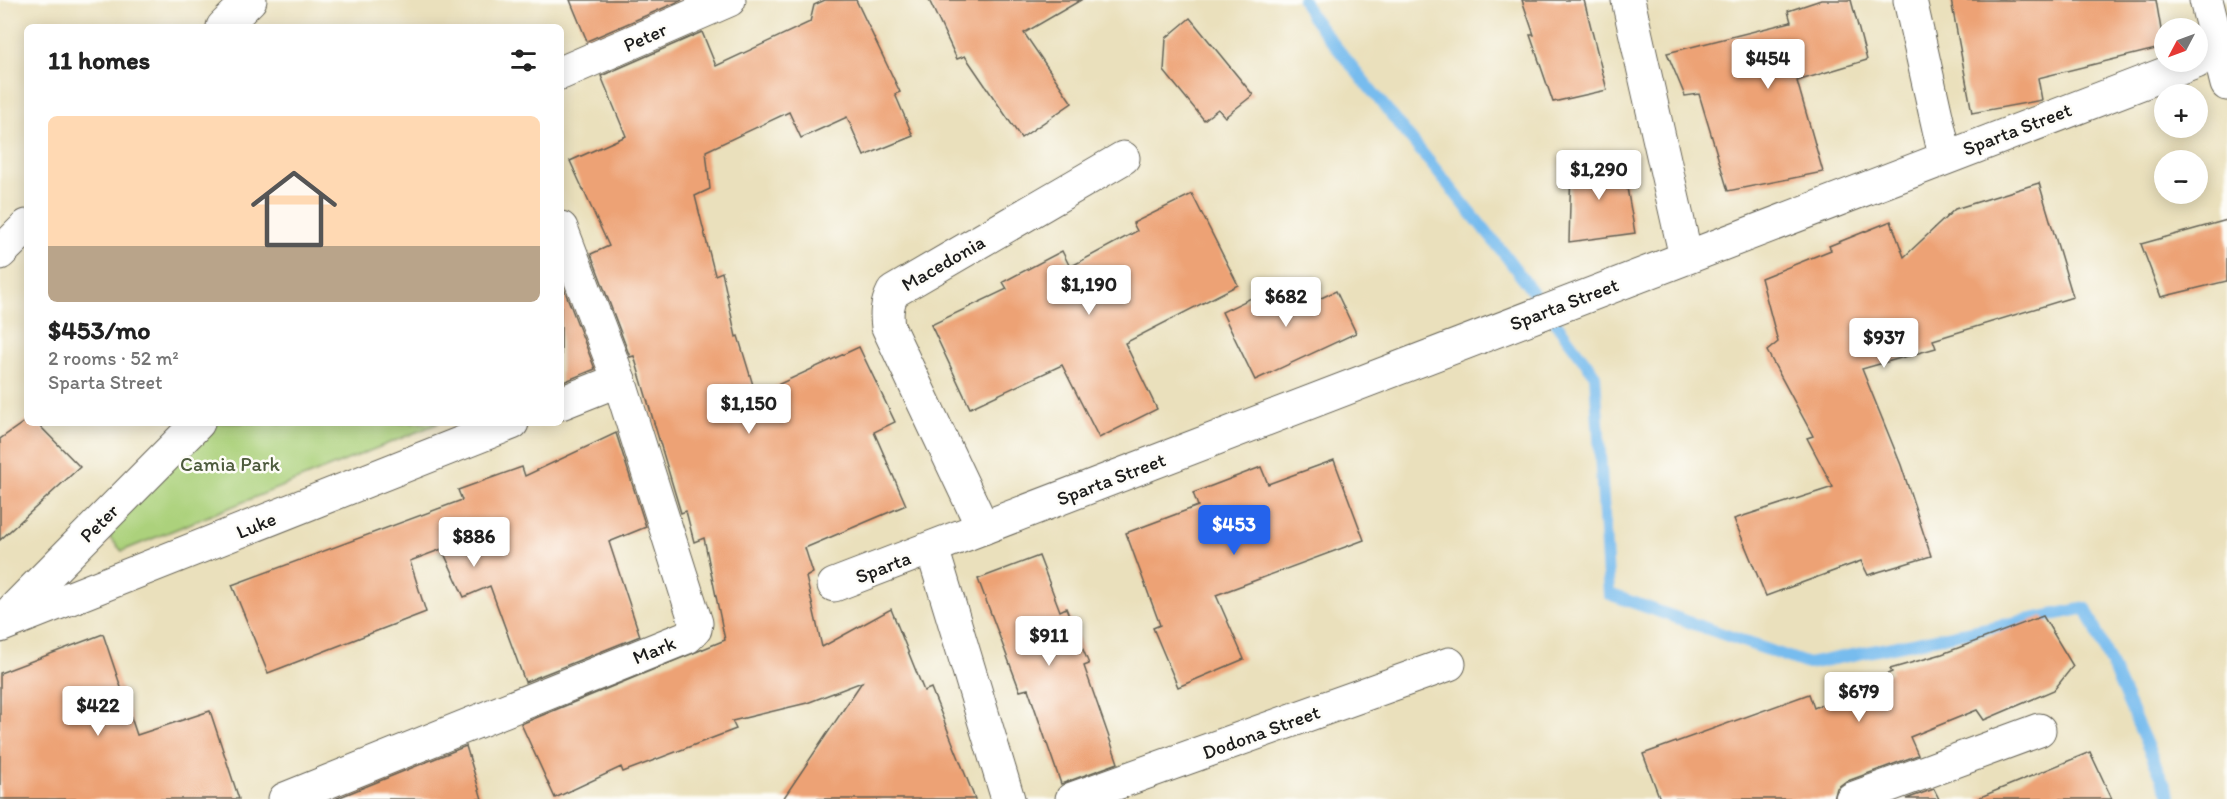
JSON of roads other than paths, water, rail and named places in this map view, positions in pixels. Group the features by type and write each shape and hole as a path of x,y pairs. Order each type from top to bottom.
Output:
{"street":[{"path":"226,24 250,0"},
{"name":"Peter","path":"564,72 729,0"},
{"path":"1628,0 1686,257"},
{"path":"1910,0 1945,156"},
{"path":"2206,0 2213,62"},
{"name":"Sparta Street","path":"932,548 1945,156 2213,62"},
{"name":"Macedonia","path":"983,528 888,327 886,314 889,301 894,292 1123,158"},
{"path":"0,253 24,229"},
{"name":"Mark","path":"285,799 692,633 696,623 619,380 564,236"},
{"path":"564,403 619,380"},
{"name":"Peter","path":"0,624 195,426"},
{"name":"Luke","path":"0,624 504,426"},
{"path":"932,548 1008,799"},
{"name":"Sparta","path":"834,585 932,548"},
{"name":"Dodona Street","path":"1072,799 1449,664"},
{"path":"1852,799 2039,730"}],"waterway":[{"path":"1303,0 1312,17 1505,255 1595,375 1609,594 1808,664 2086,608 2171,799"}],"park label":[{"name":"Camia Park","path":"230,464"}]}
